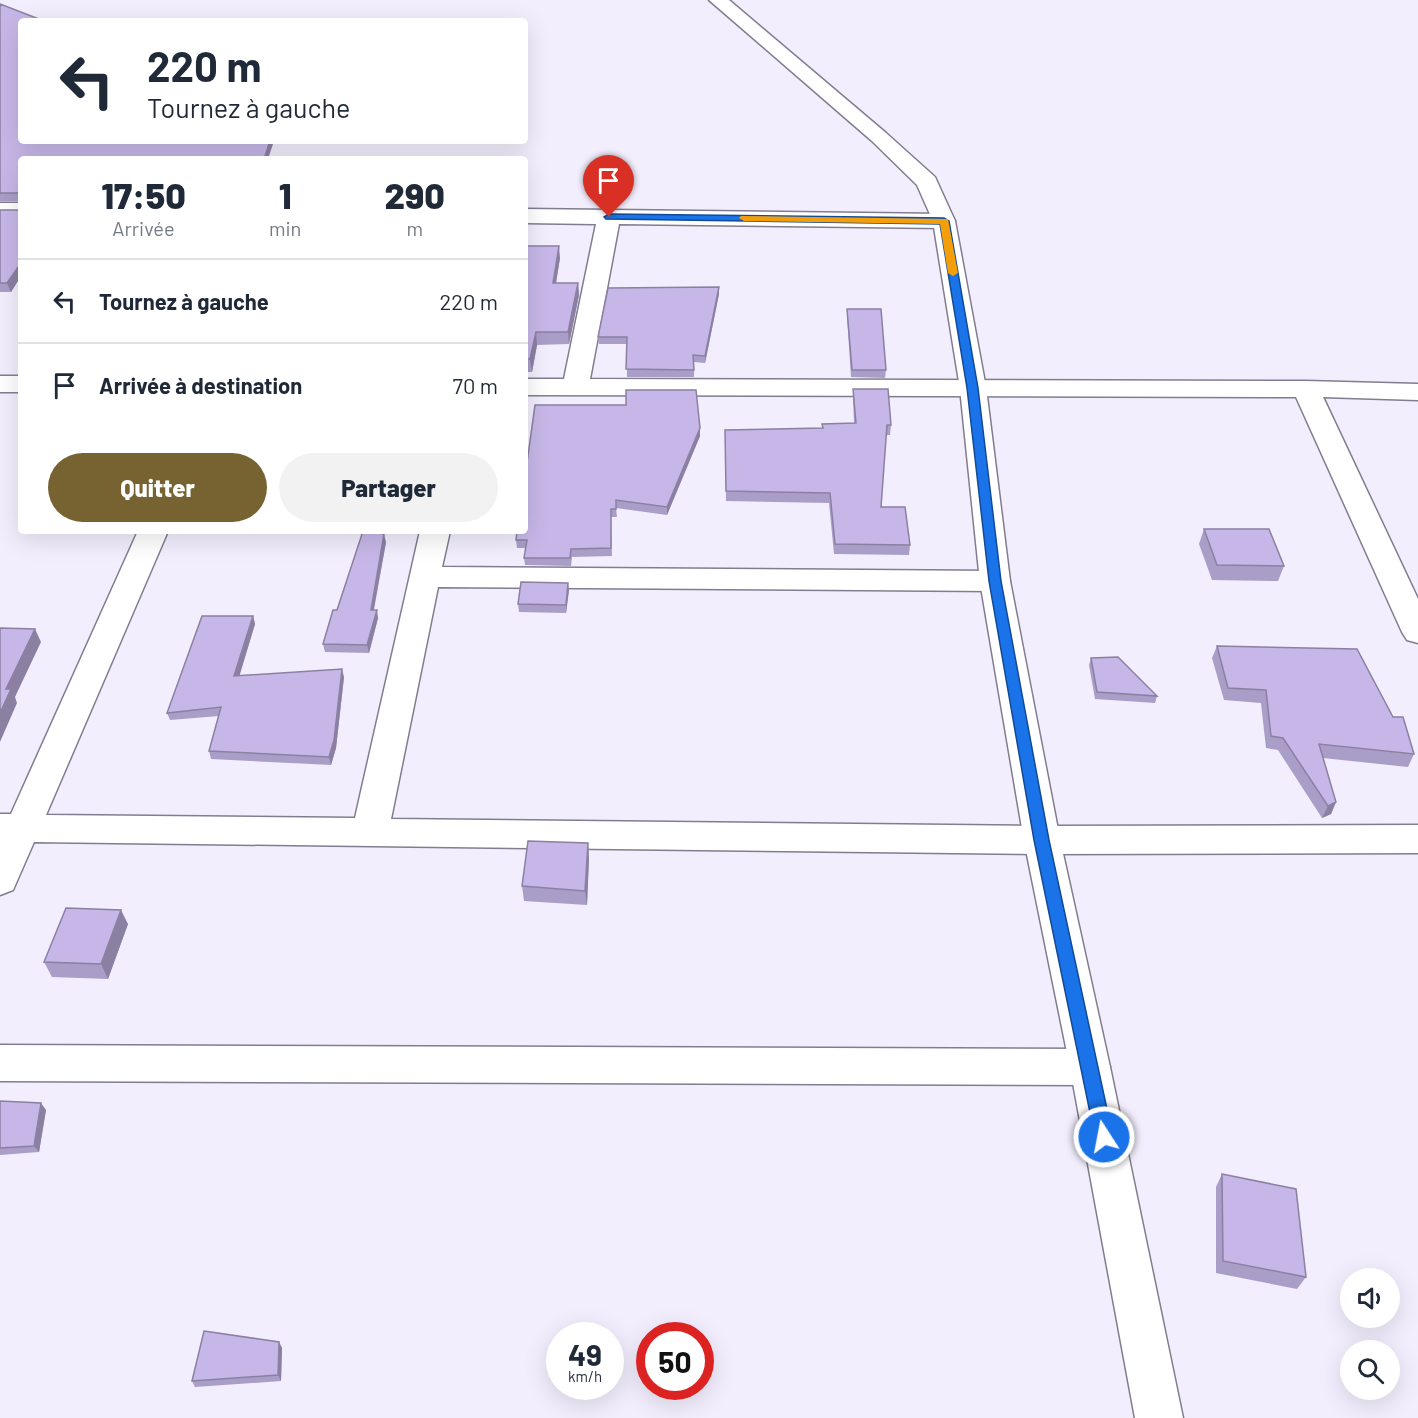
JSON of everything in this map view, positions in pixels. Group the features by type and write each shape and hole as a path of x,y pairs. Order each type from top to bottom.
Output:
{"street":[{"path":"718,0 879,137 927,182 944,221 973,388 995,581 1042,840 1090,1067 1159,1418"},
{"path":"0,210 18,210"},
{"path":"528,216 944,221"},
{"path":"575,387 609,217"},
{"path":"0,384 18,384"},
{"path":"528,387 1306,389 1418,392"},
{"path":"1306,389 1418,632"},
{"path":"0,880 11,828 152,534"},
{"path":"370,832 434,534"},
{"path":"425,577 995,581"},
{"path":"11,828 1042,840 1418,839"},
{"path":"0,1063 1090,1067"}],"building":[{"path":"0,4 36,18 18,18 18,144 269,144 265,156 18,156 18,193 0,193"},
{"path":"0,210 18,210 18,267 7,283 0,283"},
{"path":"528,246 559,246 553,283 578,283 568,332 536,332 530,359 528,359"},
{"path":"719,287 705,356 693,355 694,370 626,369 627,337 598,337 608,288"},
{"path":"847,309 881,309 886,370 852,370"},
{"path":"853,389 888,389 891,425 887,425 881,507 905,507 910,545 835,544 830,493 726,491 725,430 823,428 822,424 856,423"},
{"path":"626,390 696,390 700,428 667,507 616,500 616,509 611,509 611,548 571,549 570,558 524,558 527,540 516,540 517,534 528,534 528,455 535,405 626,405"},
{"path":"1204,529 1269,529 1284,566 1217,565"},
{"path":"362,534 384,534 371,610 377,610 367,645 323,644 333,610 337,610"},
{"path":"521,582 568,583 566,605 518,604"},
{"path":"202,616 253,616 234,676 342,669 334,740 329,757 209,751 221,707 167,713"},
{"path":"0,628 35,629 6,689 11,689 0,713"},
{"path":"1217,646 1357,649 1393,717 1403,717 1414,754 1319,744 1336,802 1328,806 1283,738 1271,736 1266,690 1228,688"},
{"path":"1118,657 1157,696 1097,692 1091,658"},
{"path":"528,841 588,843 585,891 522,886"},
{"path":"66,908 121,910 101,964 44,962"},
{"path":"0,1101 41,1103 34,1146 0,1148"},
{"path":"1222,1174 1296,1189 1306,1277 1223,1261"},
{"path":"204,1331 279,1342 278,1375 192,1381"}],"slow traffic":[{"path":"744,218 944,221 953,273"}],"route":[{"path":"609,217 944,221 973,388 995,581 1042,840 1104,1137"}]}
